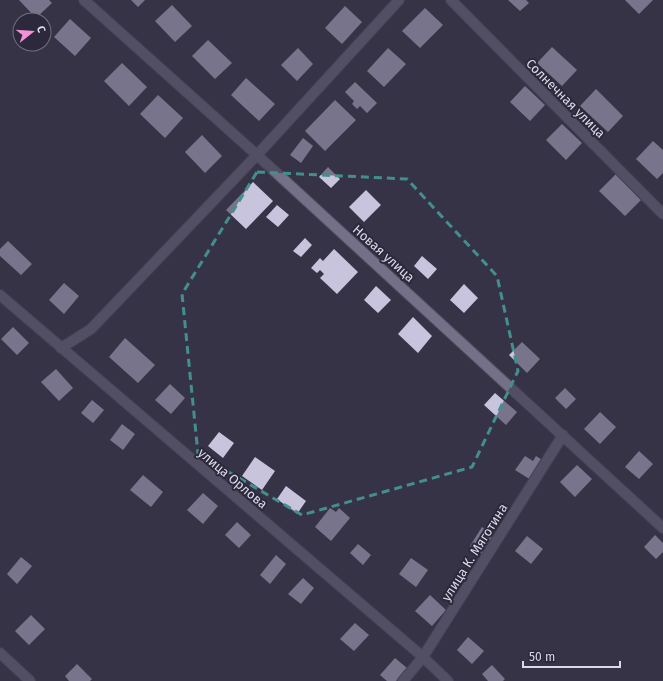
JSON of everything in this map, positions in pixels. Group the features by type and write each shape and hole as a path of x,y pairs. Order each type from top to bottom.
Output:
{"street":[{"name":"Новая улица","path":"84,0 257,155 663,528"},
{"path":"61,348 91,329 257,155 399,0"},
{"name":"Солнечная улица","path":"451,0 663,214"},
{"name":"улица Орлова","path":"0,295 423,657 448,681"},
{"name":"улица К. Мяготина","path":"403,681 423,657 563,435"},
{"path":"0,653 30,681"}],"highlighted area":[{"path":"257,172 407,179 497,276 518,371 472,467 302,515 198,454 182,294"}],"building":[{"path":"19,0 49,0 52,3 42,12 30,12"},
{"path":"131,0 145,0 138,7"},
{"path":"508,0 526,0 529,3 520,11"},
{"path":"625,0 653,0 639,14"},
{"path":"172,5 192,26 175,42 155,21"},
{"path":"345,6 362,22 342,44 325,28"},
{"path":"425,8 443,25 420,48 402,31"},
{"path":"70,19 91,38 75,56 54,37"},
{"path":"208,40 232,63 215,79 192,56"},
{"path":"552,47 577,70 562,86 537,63"},
{"path":"298,48 313,64 297,81 281,65"},
{"path":"388,48 406,64 384,87 367,71"},
{"path":"122,63 147,87 129,106 104,81"},
{"path":"246,78 275,104 259,121 231,95"},
{"path":"355,82 377,103 367,113 360,106 357,109 352,104 354,101 345,92"},
{"path":"525,86 545,105 530,121 510,102"},
{"path":"596,89 623,116 608,132 580,106"},
{"path":"158,95 183,118 165,138 140,114"},
{"path":"335,100 356,120 325,151 305,131"},
{"path":"562,124 582,143 566,160 546,140"},
{"path":"202,135 222,156 205,173 185,152"},
{"path":"303,138 313,146 301,163 290,155"},
{"path":"653,141 663,150 663,173 657,179 636,159"},
{"path":"328,167 340,179 331,188 319,177"},
{"path":"616,174 641,200 625,216 599,191"},
{"path":"253,182 273,201 246,229 226,210"},
{"path":"366,190 381,205 364,222 349,207"},
{"path":"277,205 289,215 278,227 266,217"},
{"path":"305,238 312,245 301,257 293,251"},
{"path":"8,241 32,264 21,275 0,256 0,249"},
{"path":"334,249 358,272 337,294 320,278 324,274 320,270 317,273 311,268 320,258 323,261"},
{"path":"422,256 437,269 428,279 414,266"},
{"path":"64,283 79,296 64,314 49,300"},
{"path":"464,284 478,298 464,313 450,300"},
{"path":"376,286 391,300 378,313 364,300"},
{"path":"413,317 432,336 418,353 398,334"},
{"path":"13,327 29,343 17,355 1,339"},
{"path":"125,338 155,365 138,383 109,357"},
{"path":"522,342 540,359 527,373 509,355"},
{"path":"56,369 73,388 59,401 41,382"},
{"path":"170,384 185,398 171,414 155,400"},
{"path":"565,388 576,399 566,409 555,398"},
{"path":"495,393 517,412 506,425 484,405"},
{"path":"92,400 104,410 93,423 81,413"},
{"path":"600,412 616,427 600,444 584,429"},
{"path":"122,424 135,434 123,450 110,440"},
{"path":"219,432 234,443 223,458 208,446"},
{"path":"639,451 653,464 639,479 625,467"},
{"path":"525,456 533,461 536,456 544,461 531,480 515,470"},
{"path":"255,457 275,471 262,490 242,476"},
{"path":"577,465 592,479 575,497 560,482"},
{"path":"143,475 163,492 151,507 130,490"},
{"path":"286,486 306,501 297,514 277,499"},
{"path":"203,493 218,506 203,524 187,510"},
{"path":"330,508 336,512 339,508 350,518 331,541 315,527"},
{"path":"237,522 251,535 239,548 225,535"},
{"path":"482,527 497,537 485,556 470,546"},
{"path":"655,535 663,543 663,552 656,559 644,547"},
{"path":"527,536 543,549 531,564 515,551"},
{"path":"358,544 371,555 363,565 350,553"},
{"path":"276,555 286,564 270,584 260,575"},
{"path":"21,557 32,566 17,584 7,574"},
{"path":"411,558 428,570 416,587 399,574"},
{"path":"303,578 314,588 301,604 288,594"},
{"path":"430,595 446,610 432,626 415,611"},
{"path":"31,615 45,629 29,645 15,631"},
{"path":"355,623 369,635 354,651 340,639"},
{"path":"468,637 484,651 472,664 457,650"},
{"path":"395,658 407,668 396,681 387,681 380,675"},
{"path":"77,664 92,679 90,681 69,681 65,676"},
{"path":"492,665 505,679 503,681 488,681 482,674"}]}
